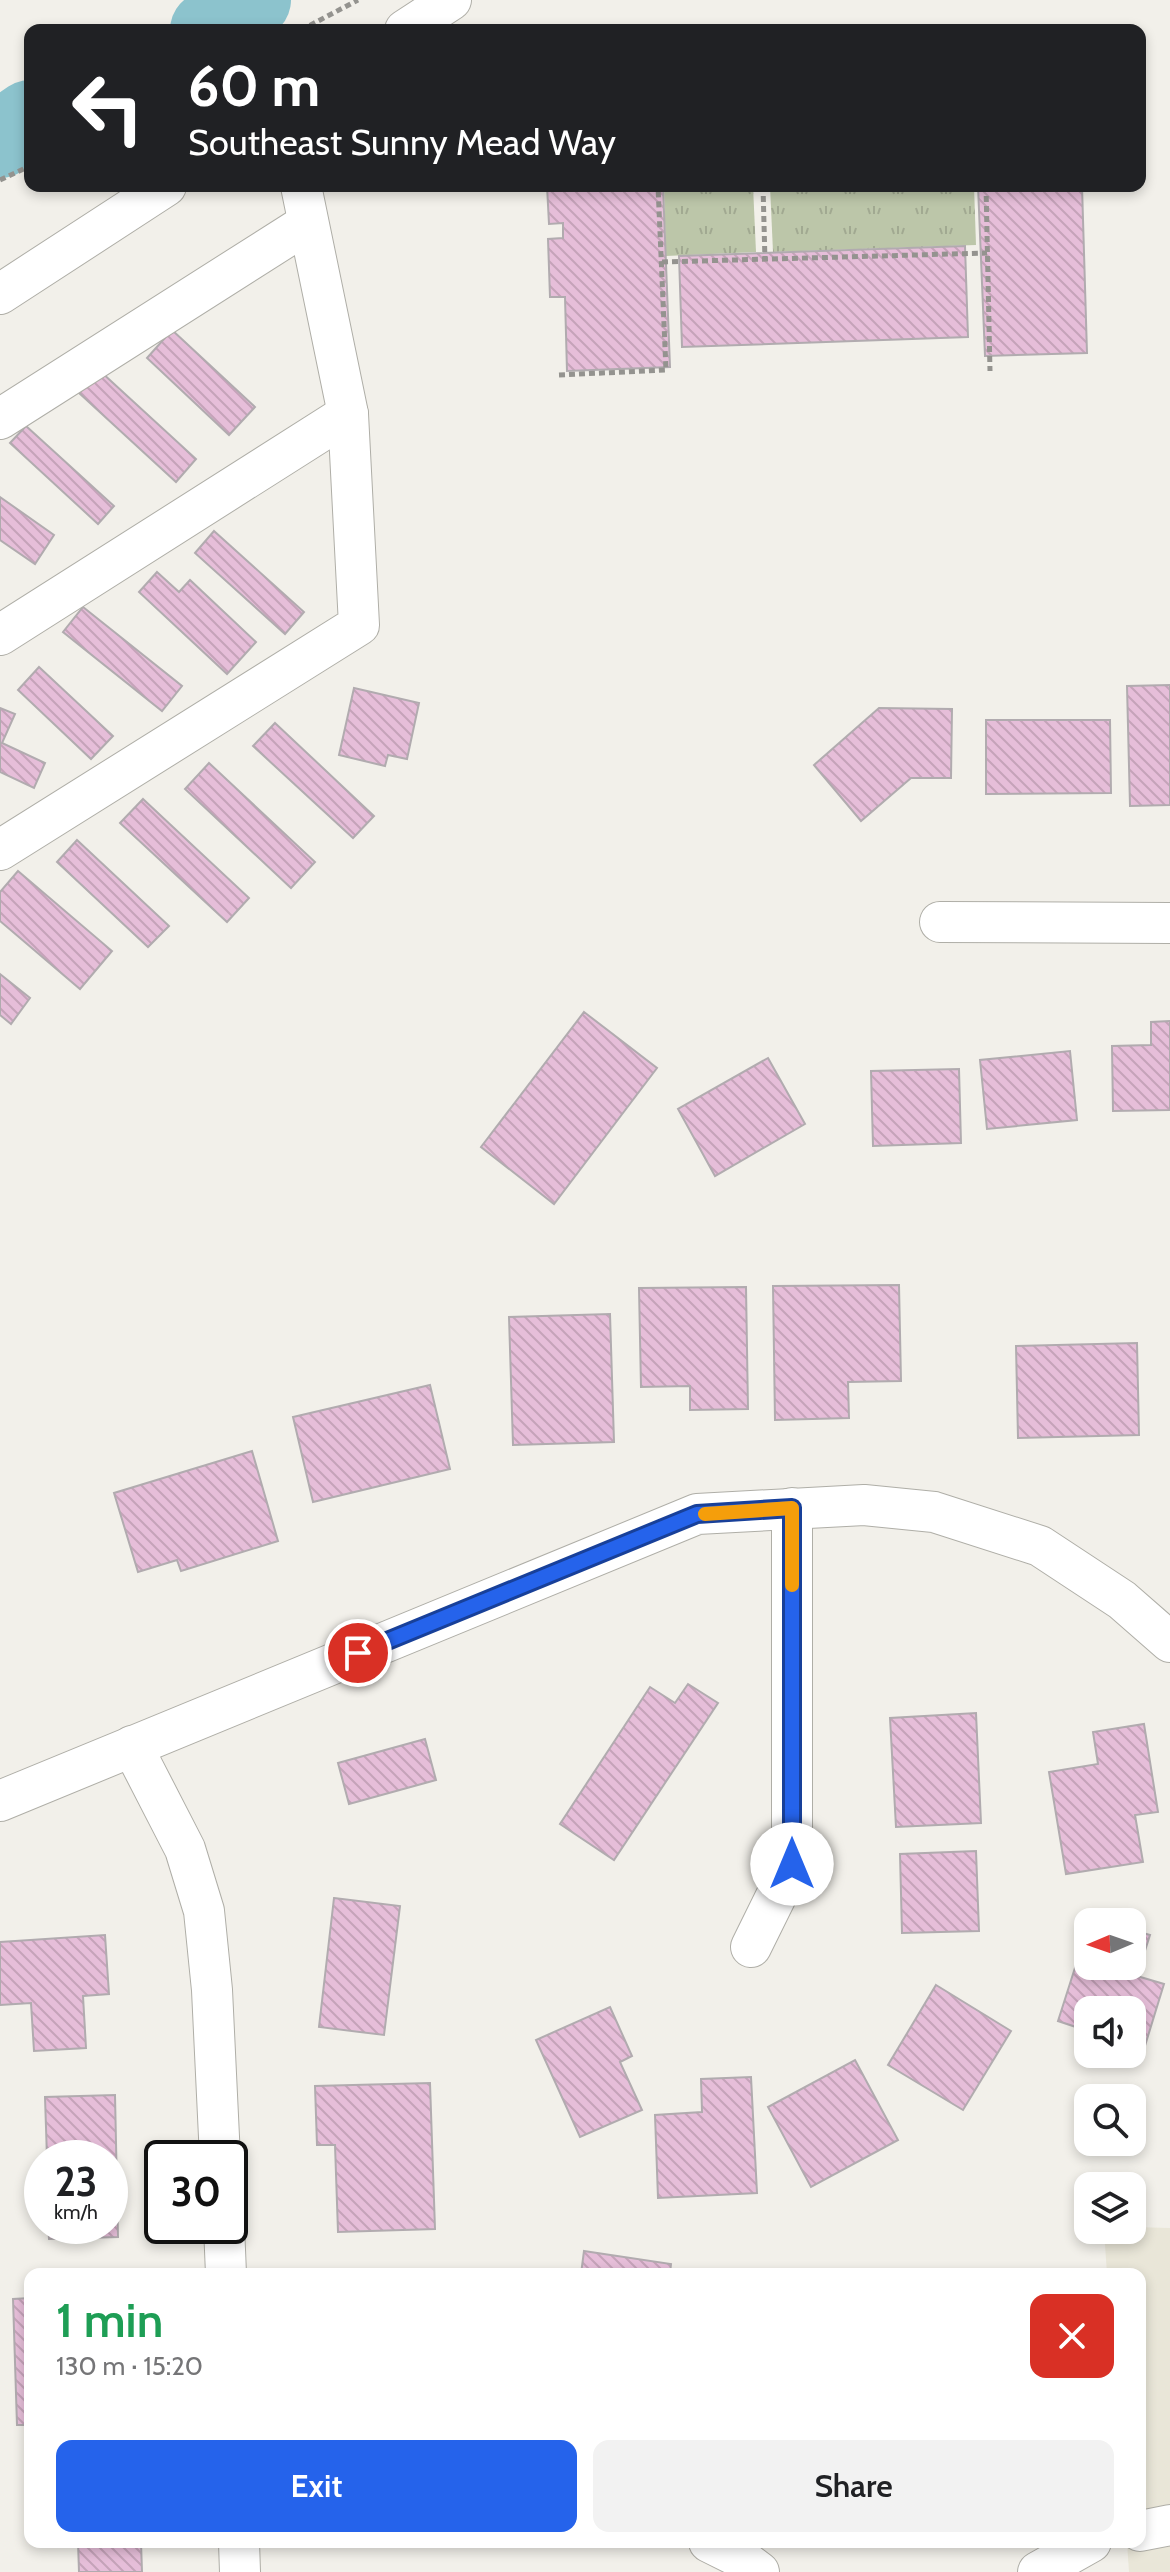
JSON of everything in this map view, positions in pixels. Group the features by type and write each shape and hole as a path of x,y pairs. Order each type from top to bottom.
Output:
{"street":[{"path":"414,24 451,0"},
{"path":"0,294 157,192"},
{"path":"0,419 304,204 348,414 359,625 0,850"},
{"path":"0,635 348,414"},
{"path":"940,922 1170,923"},
{"path":"0,1801 697,1514 864,1505 934,1512 1040,1546 1122,1600 1170,1642"},
{"path":"751,1947 792,1864 792,1508"},
{"path":"132,1746 185,1849 204,1911 212,1990 219,2140"},
{"path":"225,2244 226,2268"},
{"path":"1146,2530 1170,2525"},
{"path":"239,2548 240,2572"},
{"path":"721,2548 759,2572"},
{"path":"1038,2572 1080,2548"}],"path":[{"path":"312,24 358,0"},
{"path":"0,180 24,169"},
{"path":"559,375 666,370 658,192"},
{"path":"763,192 765,261"},
{"path":"986,192 990,371"},
{"path":"662,262 987,253"}],"shaded area":[{"path":"1146,2227 1170,2228 1170,2572 1129,2572 1127,2548 1146,2548 1146,2268 1107,2268 1105,2244 1146,2244"}],"green space":[{"path":"664,192 753,192 756,252 666,256"},
{"path":"770,192 974,192 976,245 773,252"}],"building":[{"path":"547,192 663,192 670,367 567,371 565,297 550,297 548,239 563,238 563,223 549,224"},
{"path":"978,192 1082,192 1087,353 985,356"},
{"path":"965,246 968,337 682,347 679,256"},
{"path":"172,330 255,407 229,435 147,358"},
{"path":"100,371 196,459 176,482 79,393"},
{"path":"26,426 114,506 98,524 10,443"},
{"path":"0,497 54,535 35,564 0,540"},
{"path":"214,531 304,612 285,634 195,553"},
{"path":"157,572 179,592 190,580 256,642 227,674 139,592"},
{"path":"83,607 182,686 162,711 63,632"},
{"path":"39,667 113,736 91,759 18,690"},
{"path":"1170,685 1170,805 1130,806 1127,686"},
{"path":"354,688 419,703 407,759 388,755 385,766 339,755"},
{"path":"0,708 15,714 2,743 45,763 34,788 0,772"},
{"path":"879,708 952,709 951,778 911,778 861,821 814,765"},
{"path":"986,720 1110,720 1111,793 986,794"},
{"path":"275,723 374,816 353,838 253,746"},
{"path":"209,763 315,862 291,888 185,789"},
{"path":"143,799 249,898 227,922 120,823"},
{"path":"77,840 169,926 148,947 57,862"},
{"path":"18,871 112,951 80,989 0,921 0,892"},
{"path":"0,974 30,998 11,1024 0,1015"},
{"path":"584,1012 657,1068 554,1204 481,1147"},
{"path":"1170,1021 1170,1110 1113,1111 1112,1046 1151,1045 1151,1022"},
{"path":"1070,1051 1077,1120 987,1129 980,1060"},
{"path":"768,1058 805,1124 715,1176 678,1109"},
{"path":"959,1069 961,1143 873,1146 871,1071"},
{"path":"899,1285 901,1381 848,1382 849,1418 775,1420 773,1286"},
{"path":"746,1287 748,1409 690,1410 690,1386 641,1387 639,1288"},
{"path":"610,1314 614,1442 513,1445 509,1317"},
{"path":"1137,1343 1139,1435 1018,1438 1016,1346"},
{"path":"430,1385 450,1469 313,1502 293,1417"},
{"path":"252,1451 278,1541 181,1571 177,1560 138,1572 114,1493"},
{"path":"688,1684 718,1703 614,1860 560,1824 650,1687 675,1703"},
{"path":"976,1713 981,1823 896,1827 890,1718"},
{"path":"1144,1724 1158,1812 1135,1815 1143,1862 1066,1874 1049,1772 1098,1764 1093,1732"},
{"path":"425,1739 436,1780 349,1804 338,1763"},
{"path":"976,1851 979,1931 902,1933 900,1854"},
{"path":"334,1898 400,1906 384,2035 319,2027"},
{"path":"105,1935 109,1994 83,1996 86,2048 34,2051 31,2003 0,2005 0,1942"},
{"path":"1074,1971 1074,1980 1146,1979 1164,1984 1146,2042 1146,1996 1074,1996 1074,2026 1058,2021"},
{"path":"936,1985 1011,2031 963,2110 888,2065"},
{"path":"610,2007 632,2056 620,2062 642,2110 580,2137 536,2040"},
{"path":"855,2060 898,2140 811,2187 768,2107"},
{"path":"751,2077 757,2193 658,2198 655,2115 702,2112 701,2079"},
{"path":"430,2083 435,2229 338,2232 335,2145 317,2145 315,2086"},
{"path":"115,2095 116,2140 46,2140 45,2097"},
{"path":"584,2251 671,2264 671,2268 582,2268"},
{"path":"24,2298 24,2425 17,2425 13,2299"},
{"path":"78,2548 141,2548 142,2572 79,2572"}],"waterway":[{"path":"218,24 252,0"},
{"path":"0,139 24,123"}],"slow traffic":[{"path":"705,1514 792,1508 792,1585"}],"route":[{"path":"358,1653 697,1514 792,1508 792,1864"}]}
